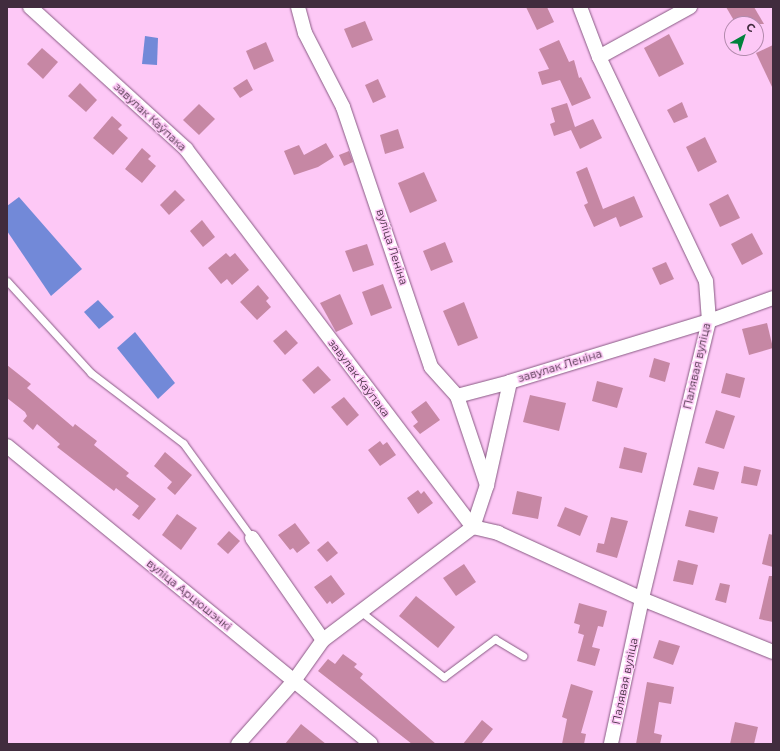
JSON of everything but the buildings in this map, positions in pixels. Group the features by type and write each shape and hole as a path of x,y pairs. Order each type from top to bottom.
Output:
{"street":[{"name":"завулак Каўпака","path":"30,7 186,149 473,527"},
{"name":"вуліца Леніна","path":"298,7 305,33 349,122 431,367 457,396 487,485"},
{"name":"Палявая вуліца","path":"580,7 599,57 706,281 709,321 642,599 611,744"},
{"path":"599,57 690,7"},
{"name":"завулак Леніна","path":"473,527 487,485 510,382 709,321 773,298"},
{"path":"457,396 510,382"},
{"name":"вуліца Арцюшэнкі","path":"7,446 371,744"},
{"path":"238,744 294,681 324,640 360,611 473,527 498,533 642,599 773,652"},
{"path":"252,538 324,640"}],"lane":[{"path":"7,281 91,373 183,443 252,538"},
{"path":"360,611 444,677 494,639 524,656"}],"water":[{"path":"145,36 158,38 157,65 142,64"},
{"path":"19,197 82,269 51,296 7,231 7,206"},
{"path":"98,300 114,317 99,329 84,312"},
{"path":"135,332 175,383 158,399 117,348"}]}
